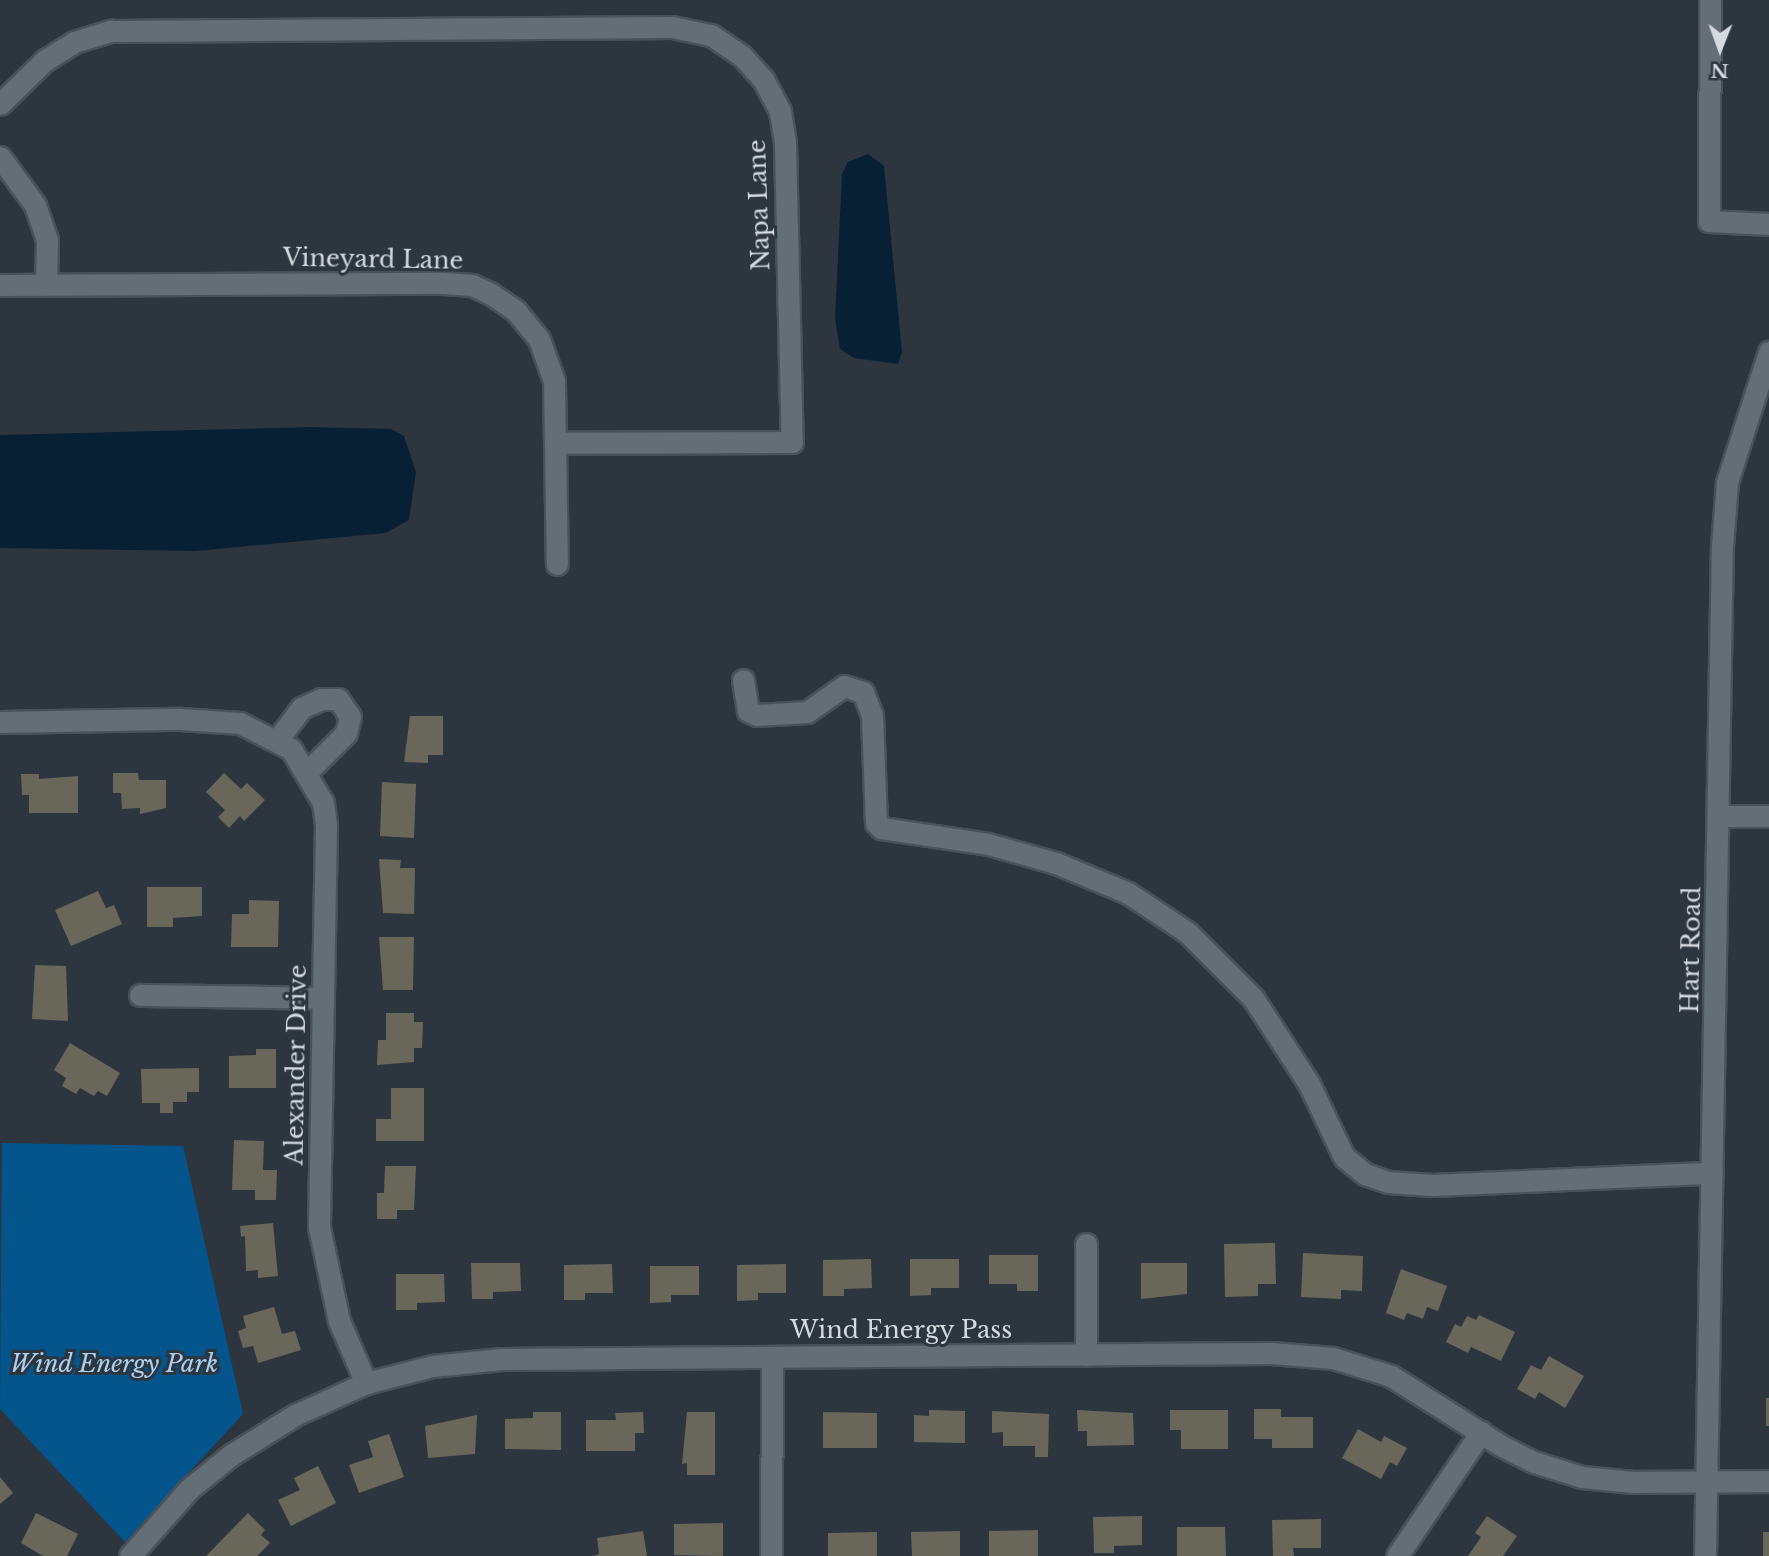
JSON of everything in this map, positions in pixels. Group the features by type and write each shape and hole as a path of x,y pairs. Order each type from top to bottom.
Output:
{"street":[{"path":"1710,0 1709,221 1769,225"},
{"name":"Napa Lane","path":"0,104 44,61 74,41 111,30 672,27 711,35 742,55 763,79 780,111 785,144 792,442 557,443"},
{"path":"0,157 35,205 47,240 46,283"},
{"name":"Vineyard Lane","path":"0,285 472,285 516,312 539,339 554,381 557,565"},
{"name":"Hart Road","path":"1705,1556 1720,816 1722,546 1727,482 1769,352"},
{"path":"743,680 748,711 757,715 807,712 844,686 863,692 872,715 876,823 881,828 988,844 1056,863 1128,893 1187,932 1253,998 1309,1084 1344,1157 1365,1174 1388,1182 1432,1185 1712,1173"},
{"path":"0,722 218,721 240,723 285,744 301,708 321,699 338,699 350,716 346,733 306,773"},
{"name":"Alexander Drive","path":"285,744 323,803 326,824 319,1227 339,1321 366,1383"},
{"path":"1720,816 1769,816"},
{"path":"140,995 323,998"},
{"path":"1086,1244 1086,1355"},
{"name":"Wind Energy Pass","path":"130,1556 189,1489 231,1455 295,1415 366,1383 432,1366 502,1359 1271,1353 1333,1358 1391,1376 1534,1462 1582,1477 1706,1482 1769,1481"},
{"path":"771,1556 772,1357"},
{"path":"1397,1556 1481,1432"}],"green space":[{"name":"Wind Energy Park","path":"2,1143 183,1146 243,1414 125,1542 0,1409"}],"shaded area":[{"path":"868,154 884,166 902,352 898,364 854,358 840,349 835,319 842,174 848,162"},
{"path":"311,427 391,429 404,436 416,472 409,520 386,533 196,551 0,548 0,435"}],"building":[{"path":"410,716 443,716 443,755 428,755 428,763 404,762"},
{"path":"113,773 138,773 139,780 166,780 166,808 140,814 140,808 122,809 121,793 113,793"},
{"path":"224,773 241,789 247,783 265,800 244,821 240,816 229,828 218,817 225,810 206,792"},
{"path":"21,774 39,774 39,779 78,776 78,813 29,813 29,795 22,795"},
{"path":"382,782 416,784 414,838 380,836"},
{"path":"379,859 401,860 400,868 415,868 414,914 383,913"},
{"path":"147,887 202,887 202,916 173,918 173,927 147,927"},
{"path":"98,891 106,908 114,905 122,924 71,946 55,910"},
{"path":"249,900 279,901 278,947 231,947 232,914 249,914"},
{"path":"379,937 414,937 413,990 383,990"},
{"path":"35,965 66,966 68,1021 32,1019"},
{"path":"386,1013 414,1013 414,1022 423,1022 422,1048 414,1048 414,1062 377,1065 378,1040 386,1040"},
{"path":"70,1043 120,1073 107,1096 98,1091 94,1096 80,1088 76,1094 62,1086 66,1078 54,1070"},
{"path":"256,1049 276,1049 276,1088 229,1088 229,1056 256,1055"},
{"path":"199,1068 199,1092 187,1092 187,1102 173,1102 173,1113 160,1113 160,1103 142,1103 141,1069"},
{"path":"391,1088 424,1088 424,1141 376,1141 376,1119 391,1119"},
{"path":"234,1140 264,1141 263,1170 277,1170 276,1200 255,1200 255,1190 232,1190"},
{"path":"385,1166 416,1166 414,1210 397,1210 397,1219 377,1219 377,1193 384,1193"},
{"path":"273,1223 278,1276 258,1278 258,1270 246,1271 245,1236 241,1237 240,1226"},
{"path":"1275,1243 1276,1284 1258,1284 1258,1296 1225,1297 1224,1244"},
{"path":"1303,1253 1363,1256 1362,1291 1341,1290 1341,1299 1301,1297"},
{"path":"989,1255 1038,1255 1038,1291 1017,1291 1017,1284 989,1284"},
{"path":"871,1259 872,1288 844,1289 844,1296 823,1296 823,1260"},
{"path":"910,1259 959,1259 959,1288 931,1288 931,1295 910,1296"},
{"path":"471,1263 520,1263 521,1291 493,1292 493,1299 472,1299"},
{"path":"1141,1263 1187,1263 1187,1294 1141,1299"},
{"path":"612,1264 613,1293 585,1293 585,1300 564,1300 564,1265"},
{"path":"786,1264 786,1293 758,1293 758,1300 737,1301 737,1265"},
{"path":"650,1266 699,1266 699,1295 671,1295 671,1302 650,1303"},
{"path":"1401,1269 1447,1286 1438,1311 1427,1307 1423,1319 1407,1313 1404,1320 1386,1313"},
{"path":"396,1274 444,1274 445,1302 417,1303 417,1310 396,1310"},
{"path":"274,1307 282,1334 295,1331 301,1350 258,1363 253,1346 243,1348 238,1331 246,1328 243,1316"},
{"path":"1479,1315 1515,1332 1501,1361 1471,1347 1468,1353 1446,1342 1455,1324 1461,1327 1467,1316 1476,1320"},
{"path":"1549,1356 1584,1376 1565,1408 1539,1392 1535,1399 1517,1389 1531,1365 1541,1370"},
{"path":"1766,1398 1769,1398 1769,1426 1766,1426"},
{"path":"1254,1409 1281,1409 1281,1417 1313,1417 1313,1448 1272,1448 1272,1439 1254,1439"},
{"path":"929,1410 965,1411 965,1443 914,1442 914,1415 929,1416"},
{"path":"1077,1410 1133,1413 1134,1445 1087,1446 1087,1431 1078,1431"},
{"path":"1170,1410 1228,1410 1228,1449 1181,1449 1181,1430 1170,1430"},
{"path":"992,1411 1049,1414 1048,1457 1035,1457 1035,1446 1003,1446 1003,1432 992,1433"},
{"path":"533,1412 561,1412 561,1450 505,1449 505,1419 533,1418"},
{"path":"643,1412 644,1433 635,1433 635,1451 586,1451 586,1420 616,1420 615,1413"},
{"path":"687,1412 715,1412 715,1475 687,1475 687,1463 682,1464"},
{"path":"823,1412 877,1413 877,1448 823,1448"},
{"path":"477,1415 475,1454 428,1458 425,1426"},
{"path":"1358,1429 1381,1442 1384,1436 1407,1448 1397,1466 1390,1462 1381,1479 1342,1458"},
{"path":"389,1434 404,1477 359,1493 349,1465 373,1457 368,1441"},
{"path":"318,1466 336,1503 291,1526 278,1500 300,1490 294,1478"},
{"path":"0,1477 13,1493 0,1504"},
{"path":"36,1513 78,1534 67,1556 43,1556 21,1543"},
{"path":"248,1513 265,1530 261,1535 270,1543 257,1556 206,1556"},
{"path":"1142,1516 1142,1545 1114,1546 1114,1553 1094,1553 1093,1517"},
{"path":"1487,1516 1517,1536 1503,1556 1468,1556 1481,1537 1475,1533"},
{"path":"1321,1519 1321,1548 1293,1548 1294,1556 1273,1556 1272,1520"},
{"path":"723,1523 723,1556 674,1555 674,1524"},
{"path":"1177,1527 1225,1527 1226,1556 1177,1556"},
{"path":"1038,1530 1038,1556 989,1556 989,1531"},
{"path":"643,1531 647,1556 594,1556 599,1554 597,1538"},
{"path":"960,1531 960,1556 912,1556 911,1532"},
{"path":"877,1532 877,1556 828,1556 828,1533"},
{"path":"1763,1532 1769,1532 1769,1556 1763,1556"}]}
